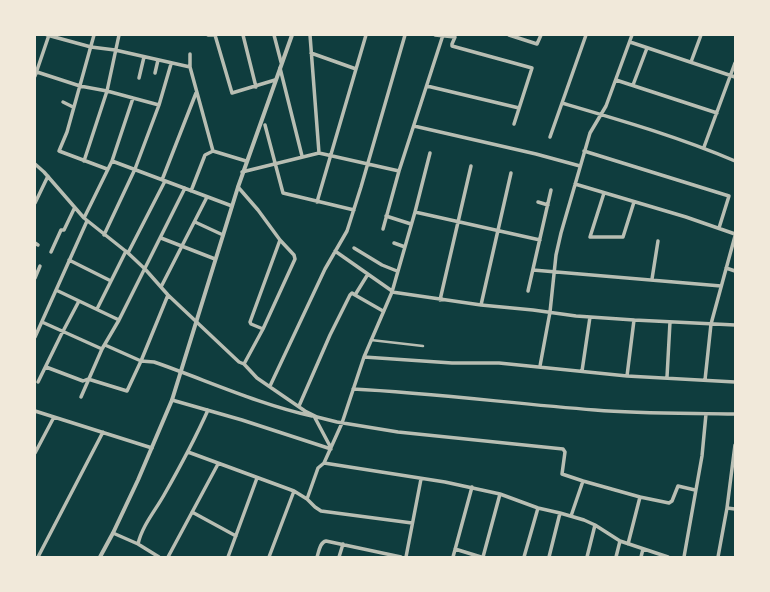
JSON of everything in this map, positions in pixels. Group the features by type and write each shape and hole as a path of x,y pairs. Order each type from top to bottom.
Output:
{"street":[{"path":"159,105 107,90 80,86 36,74 48,35 91,46 190,67"},
{"path":"94,35 67,132 59,151 107,169"},
{"path":"84,161 107,90 119,35"},
{"path":"208,35 214,35 232,94 276,80"},
{"path":"243,35 256,87"},
{"path":"274,35 302,156"},
{"path":"100,557 113,533 152,448 172,400 242,172 276,80 280,64 292,35"},
{"path":"310,35 319,152"},
{"path":"317,202 366,35"},
{"path":"270,386 325,269 347,231 405,35"},
{"path":"435,35 456,36 452,46 532,68 514,124"},
{"path":"382,229 443,35"},
{"path":"509,35 537,44 541,35"},
{"path":"550,137 586,35"},
{"path":"540,366 550,312 556,255 584,151 591,129 602,114 632,35"},
{"path":"691,62 701,35"},
{"path":"630,42 735,77"},
{"path":"633,85 647,48"},
{"path":"311,53 356,69"},
{"path":"190,54 190,67 213,151"},
{"path":"139,78 144,57"},
{"path":"155,73 158,60"},
{"path":"704,148 735,63"},
{"path":"104,235 135,169 159,105 171,64"},
{"path":"616,80 717,113"},
{"path":"427,86 519,108"},
{"path":"97,309 164,180 197,92"},
{"path":"35,337 70,260 107,169 112,161 133,98"},
{"path":"63,102 73,107"},
{"path":"562,103 602,114 704,148 735,161"},
{"path":"265,125 283,193 354,210"},
{"path":"414,126 536,154 580,166"},
{"path":"213,151 246,161"},
{"path":"191,191 206,156 213,151"},
{"path":"584,151 729,196 720,228"},
{"path":"242,172 319,152 400,171"},
{"path":"308,499 318,468 324,463 342,423 364,357 392,291 415,212 430,153"},
{"path":"112,161 232,206"},
{"path":"35,164 48,176 85,220 127,252 145,269 168,295 238,362 244,364 257,378 315,416 331,449"},
{"path":"440,300 471,166"},
{"path":"481,305 511,173"},
{"path":"35,203 48,176"},
{"path":"575,184 720,228 735,235 711,324 705,380"},
{"path":"238,187 258,210 280,240 294,255 295,259 244,364"},
{"path":"81,397 102,349 119,320 185,188"},
{"path":"528,291 551,190"},
{"path":"604,193 590,237 623,238 634,202"},
{"path":"161,287 207,197"},
{"path":"538,202 548,205"},
{"path":"51,252 61,230 64,230 74,208"},
{"path":"415,212 540,240"},
{"path":"386,216 411,224"},
{"path":"195,222 223,235"},
{"path":"161,238 215,259"},
{"path":"262,329 251,324 250,322 280,240"},
{"path":"652,279 658,241"},
{"path":"394,243 405,247"},
{"path":"354,248 382,265 398,271"},
{"path":"335,251 392,291 440,300 590,317 735,325"},
{"path":"70,260 111,281"},
{"path":"35,278 40,266"},
{"path":"726,268 735,271"},
{"path":"533,270 721,286"},
{"path":"355,295 368,274"},
{"path":"56,290 119,320"},
{"path":"299,406 330,335 351,293 383,311"},
{"path":"46,367 83,381 88,379 127,391 168,295"},
{"path":"38,382 79,301"},
{"path":"582,371 590,317"},
{"path":"627,376 634,320"},
{"path":"42,322 102,349"},
{"path":"667,377 670,322"},
{"path":"371,340 423,346"},
{"path":"105,345 141,361 154,362 240,394 295,412 342,423 398,432 564,450 562,474 582,481 669,503 672,501 678,486 696,490"},
{"path":"364,357 452,363 499,362 627,376 667,377 735,382"},
{"path":"353,389 396,391 595,410 735,414"},
{"path":"172,400 331,449"},
{"path":"138,544 142,531 188,452 208,410"},
{"path":"35,411 152,448"},
{"path":"684,557 702,456 706,414"},
{"path":"35,453 54,417"},
{"path":"37,557 103,432"},
{"path":"718,557 727,508 735,445"},
{"path":"188,452 294,491 308,499 321,511 412,523"},
{"path":"324,463 472,487 500,494 538,508 571,516 595,525 620,541 668,557"},
{"path":"168,557 218,464"},
{"path":"228,557 257,478"},
{"path":"406,557 421,479"},
{"path":"571,516 582,481"},
{"path":"453,557 472,487"},
{"path":"269,557 294,491"},
{"path":"455,550 482,557 500,494"},
{"path":"628,544 640,496"},
{"path":"524,557 538,508"},
{"path":"727,508 735,509"},
{"path":"192,512 236,536"},
{"path":"549,557 560,513"},
{"path":"587,557 595,525"},
{"path":"113,533 138,544 158,557"},
{"path":"317,557 321,544 324,541 401,557"},
{"path":"616,557 620,541"},
{"path":"339,557 343,544"},
{"path":"641,557 643,549"},
{"path":"147,557 149,552"},
{"path":"376,557 377,552"}]}
